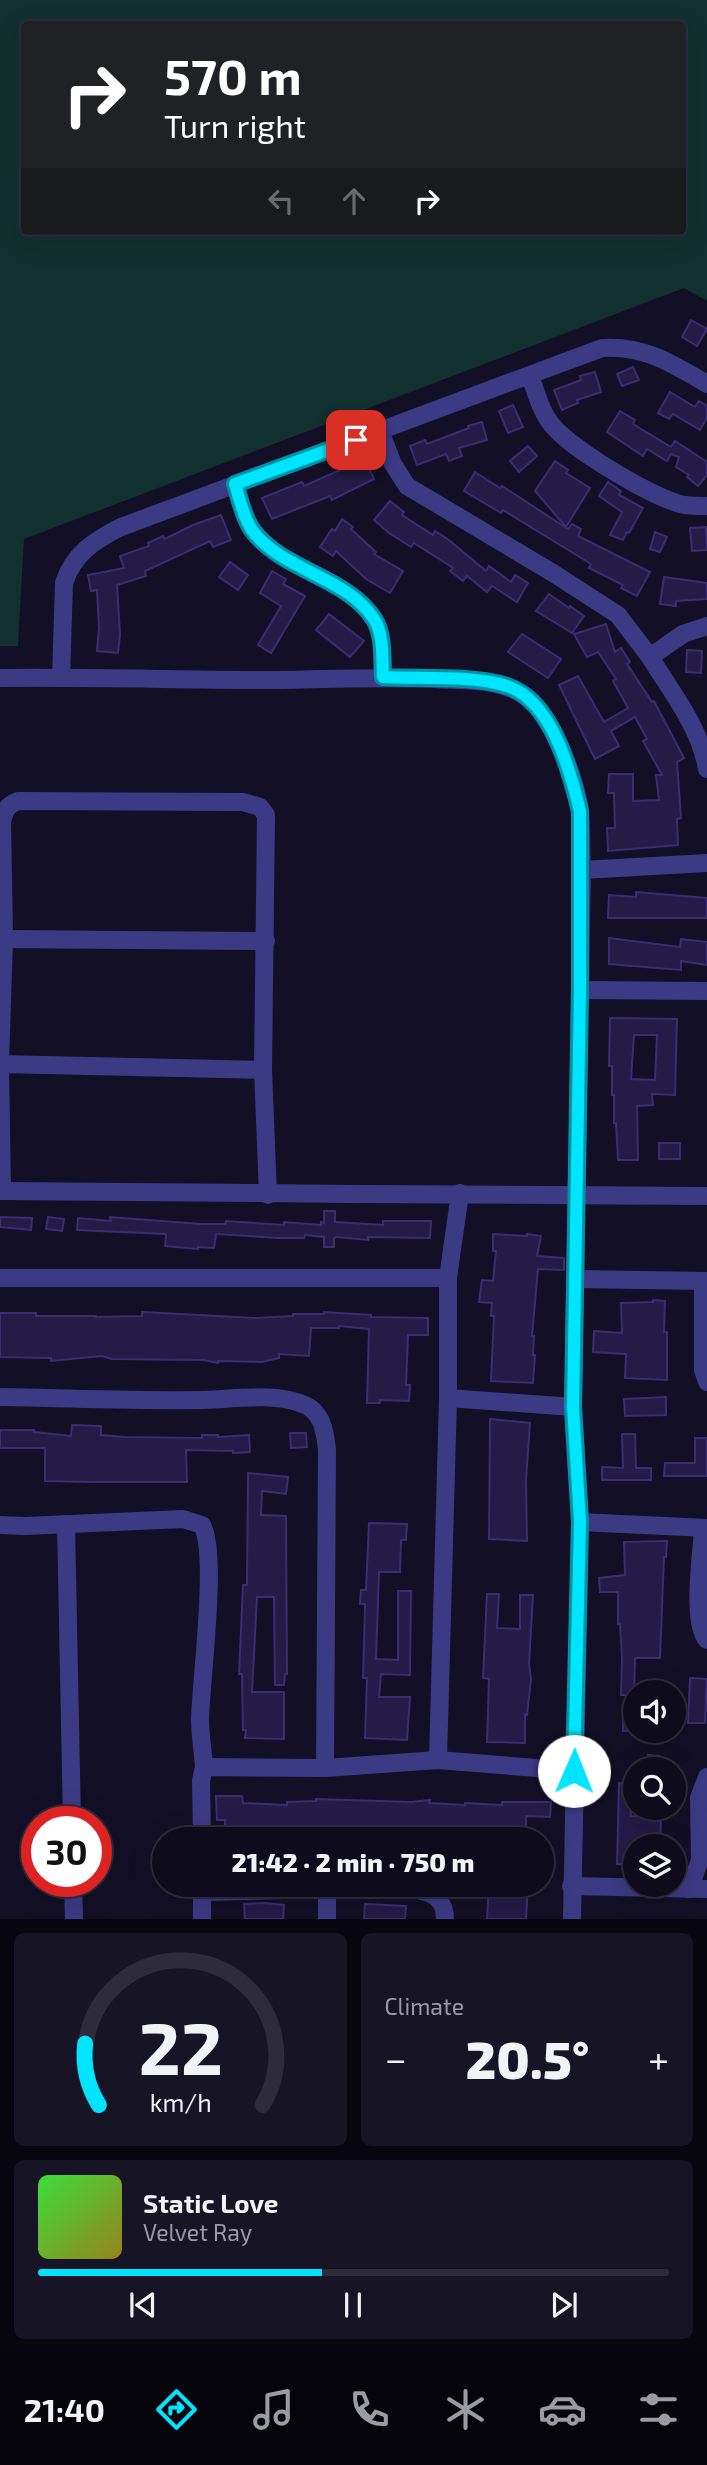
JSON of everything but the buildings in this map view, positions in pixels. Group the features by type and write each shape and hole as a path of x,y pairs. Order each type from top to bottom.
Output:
{"street":[{"path":"61,678 64,583 67,573 83,550 96,539 121,527 602,348 615,347 663,358 707,384"},
{"path":"530,376 547,418 563,437 607,467 669,500 685,505 707,506"},
{"path":"380,431 393,464 407,486 618,615 650,657 697,732 705,748 707,769"},
{"path":"235,484 250,526 258,537 272,549 347,593 375,620 380,633 383,677"},
{"path":"650,657 683,634 707,626"},
{"path":"0,678 282,680 383,677 484,681 509,687 540,708 555,736 580,811 582,870 573,1407 580,1522 572,1919"},
{"path":"268,1195 263,1070 266,815 254,804 230,802 18,801 9,804 2,821 4,939 0,1064 1,1191 268,1195 460,1193 707,1196"},
{"path":"582,870 707,863"},
{"path":"4,939 265,941"},
{"path":"580,990 707,991"},
{"path":"0,1064 263,1070"},
{"path":"438,1759 448,1398 448,1279 460,1193"},
{"path":"0,1278 448,1279"},
{"path":"576,1279 705,1281 703,1370 707,1382"},
{"path":"0,1397 203,1400 269,1397 301,1403 320,1418 326,1432 327,1450 325,1768"},
{"path":"448,1398 573,1407"},
{"path":"0,1525 183,1519 202,1525 206,1533 208,1587 200,1721 204,1767 201,1781 202,1827"},
{"path":"580,1522 705,1528 699,1610 703,1636 707,1640"},
{"path":"66,1524 72,1806"},
{"path":"204,1767 325,1768 438,1759 574,1771"},
{"path":"571,1886 698,1889 699,1798 707,1777"},
{"path":"73,1897 74,1919"},
{"path":"202,1897 202,1919"},
{"path":"327,1897 327,1919"},
{"path":"434,1897 442,1904 445,1919"}],"green space":[{"path":"0,0 707,0 707,301 684,288 24,539 18,646 0,646"}],"route":[{"path":"356,440 235,484 250,526 272,549 347,593 365,608 375,620 380,633 383,677 484,681 509,687 540,708 555,736 580,811 582,870 573,1407 580,1522 574,1771"}]}
